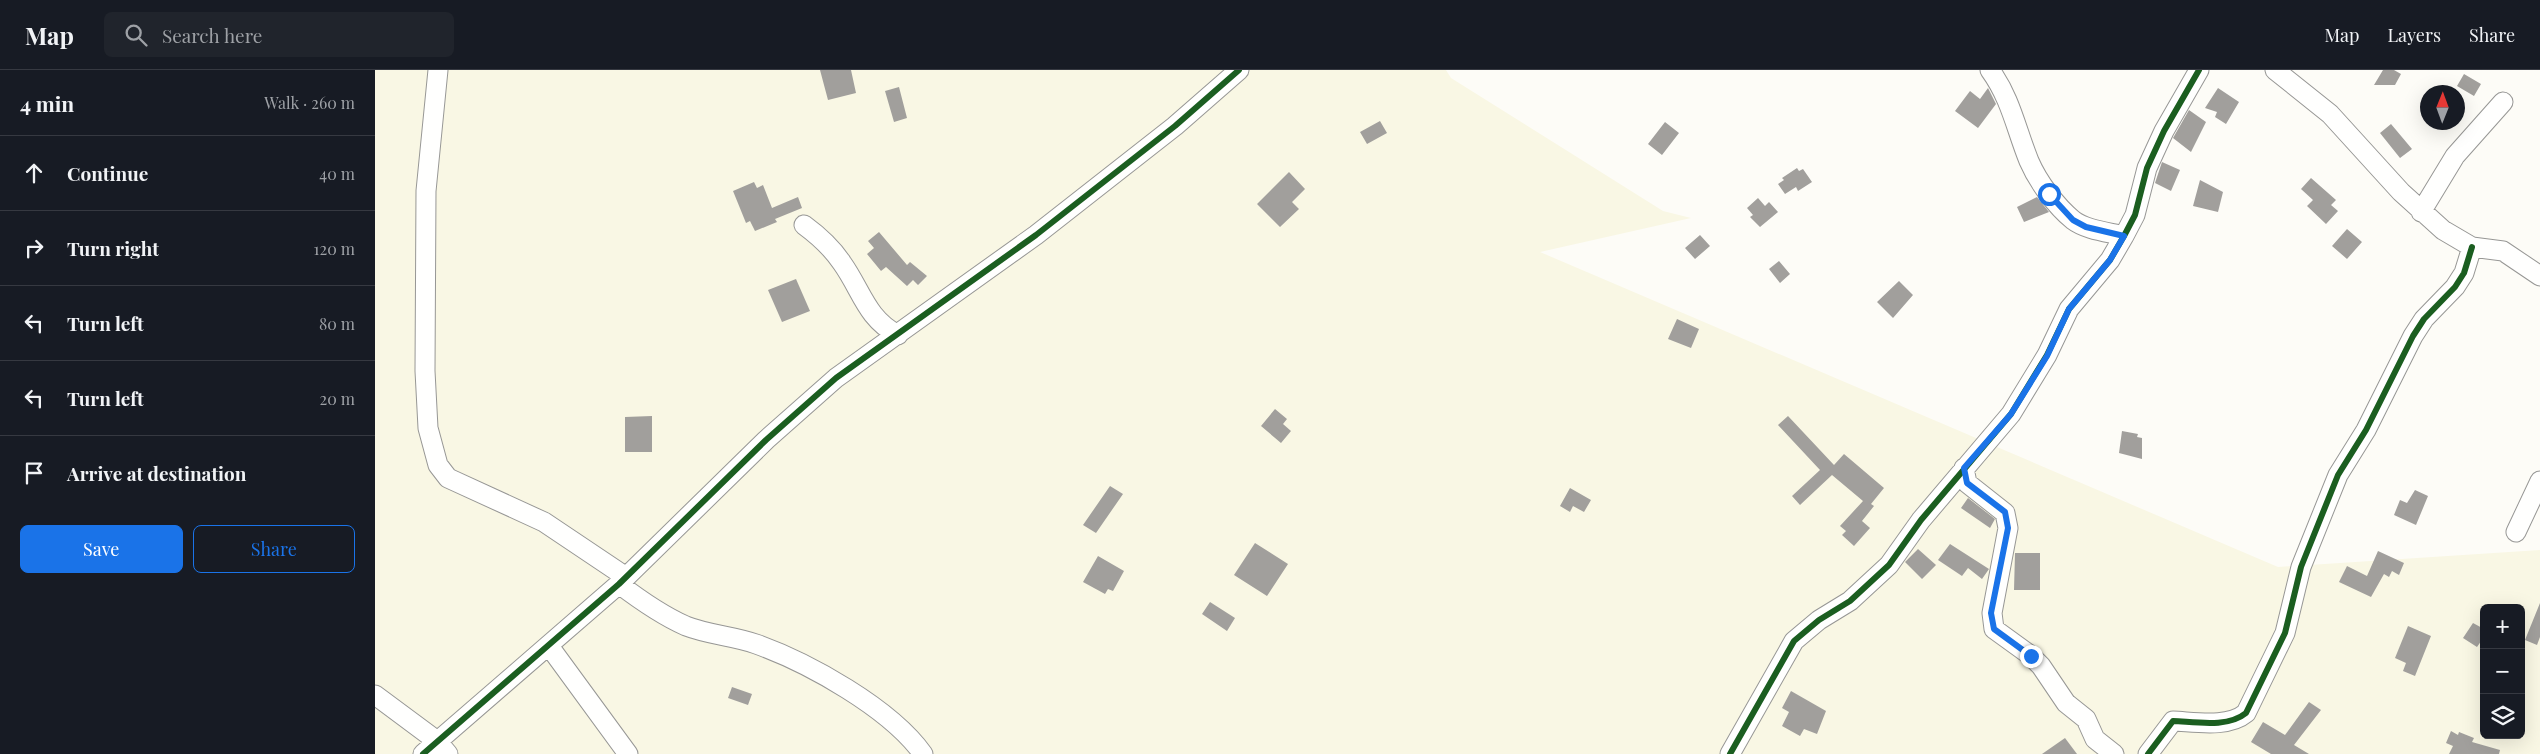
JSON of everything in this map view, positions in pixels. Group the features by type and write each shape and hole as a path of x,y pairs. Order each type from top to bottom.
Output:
{"street":[{"path":"438,70 426,191 425,372 429,428 438,465 449,478 544,522 622,580 650,608 687,626 756,644 848,688 878,710 916,745 923,754"},
{"path":"423,754 442,748 549,646 622,580 766,440 836,378 1036,234 1168,132 1239,70"},
{"path":"1990,70 2007,95 2030,163 2049,194 2073,220 2086,227 2124,236"},
{"path":"1730,754 1794,641 1819,620 1850,601 1889,565 1921,520 2011,414 2047,356 2069,309 2110,260 2124,236 2135,215 2143,182 2151,160 2173,113 2199,70"},
{"path":"2275,70 2330,114 2421,212 2443,230 2472,247 2503,251 2540,276"},
{"path":"2421,212 2455,156 2503,102"},
{"path":"804,225 821,238 841,262 871,314 882,327 897,335"},
{"path":"2149,754 2173,721 2224,722 2238,720 2247,713 2285,633 2301,567 2339,475 2366,430 2413,336 2424,319 2455,287 2464,272 2472,247"},
{"path":"1964,468 1967,483 2005,512 2008,528 1991,613 1994,629 2031,656 2041,666 2066,703 2086,719 2095,739 2114,754"},
{"path":"2515,532 2540,481"},
{"path":"549,646 628,754"},
{"path":"375,695 442,748"}],"shaded area":[{"path":"375,70 1446,70 1451,78 1663,211 1691,218 1540,252 2278,567 2540,550 2540,754 375,754"}],"building":[{"path":"820,70 851,70 856,93 828,100"},
{"path":"2383,70 2394,70 2401,74 2395,85 2374,85"},
{"path":"2464,74 2481,84 2474,96 2465,91 2465,85 2458,85"},
{"path":"899,87 907,118 894,122 885,91"},
{"path":"1988,88 1996,104 1978,128 1955,111 1970,91 1980,99"},
{"path":"2218,88 2239,102 2226,124 2215,117 2217,112 2205,108"},
{"path":"2189,110 2206,122 2191,152 2173,138"},
{"path":"1380,121 1387,133 1367,144 1360,132"},
{"path":"1665,122 1679,133 1662,155 1648,144"},
{"path":"2391,124 2412,149 2400,158 2380,133"},
{"path":"2162,162 2180,170 2171,191 2155,183"},
{"path":"1797,168 1799,171 1803,169 1812,182 1798,191 1796,187 1785,194 1778,184 1784,180 1782,178"},
{"path":"1289,172 1305,189 1292,202 1299,209 1280,227 1257,204"},
{"path":"2311,178 2336,200 2331,205 2338,211 2326,224 2307,206 2313,200 2301,189"},
{"path":"2200,180 2223,192 2218,212 2193,206"},
{"path":"754,182 757,188 763,185 772,208 798,197 802,208 775,219 777,222 755,231 750,221 746,223 733,191"},
{"path":"2037,197 2049,212 2024,222 2017,207"},
{"path":"1758,198 1765,206 1769,202 1778,212 1760,227 1750,217 1753,215 1747,208"},
{"path":"2347,229 2362,242 2347,259 2332,246"},
{"path":"879,232 907,265 910,262 927,276 918,285 913,280 907,286 886,267 881,271 867,254 874,248 868,241"},
{"path":"1700,235 1710,246 1695,259 1685,248"},
{"path":"1779,261 1790,274 1780,283 1769,269"},
{"path":"796,279 810,311 782,322 768,290"},
{"path":"1899,281 1913,295 1893,318 1877,302"},
{"path":"1677,319 1699,329 1691,348 1668,339"},
{"path":"1275,409 1287,419 1283,424 1291,431 1281,443 1261,426"},
{"path":"652,416 652,452 625,452 625,417"},
{"path":"1788,416 1834,465 1844,454 1884,488 1871,504 1874,506 1862,521 1870,528 1854,546 1842,535 1846,531 1840,526 1863,501 1832,475 1800,505 1792,496 1820,470 1778,425"},
{"path":"2122,431 2138,434 2137,437 2142,438 2142,459 2119,453"},
{"path":"1110,486 1123,494 1096,533 1083,525"},
{"path":"1570,488 1591,500 1584,512 1573,506 1570,512 1560,506"},
{"path":"2415,490 2428,496 2416,525 2394,515 2400,500 2407,503"},
{"path":"1968,498 1995,519 1990,528 1961,508"},
{"path":"1255,543 1288,564 1267,596 1234,575"},
{"path":"1950,544 1989,569 1982,579 1968,568 1962,576 1938,560"},
{"path":"1918,549 1936,565 1922,579 1905,562"},
{"path":"2378,551 2404,563 2399,575 2392,571 2389,577 2384,574 2371,597 2339,582 2347,566 2367,576"},
{"path":"2015,553 2040,553 2040,590 2014,590"},
{"path":"1098,556 1124,571 1113,591 1108,589 1105,594 1083,582"},
{"path":"1210,602 1235,618 1227,631 1202,614"},
{"path":"2540,603 2540,637 2537,645 2525,640"},
{"path":"2473,623 2480,627 2480,643 2477,647 2463,638"},
{"path":"2408,626 2431,636 2415,676 2403,671 2406,663 2395,658"},
{"path":"732,687 752,694 748,705 728,698"},
{"path":"1791,691 1826,711 1817,734 1804,729 1800,736 1782,726 1789,712 1782,708"},
{"path":"2309,702 2321,710 2294,745 2309,754 2271,754 2251,742 2263,722 2285,735"},
{"path":"2451,731 2458,735 2459,732 2474,738 2472,742 2500,750 2499,754 2449,754 2453,746 2446,743"},
{"path":"2065,738 2077,754 2042,754"}],"cycle path":[{"path":"423,754 619,584 766,440 836,378 1036,235 1175,126 1239,70"},
{"path":"1730,754 1794,641 1819,620 1850,601 1889,565 1921,520 2011,414 2047,355 2069,309 2110,260 2124,236 2135,215 2147,168 2164,131 2199,70"},
{"path":"2148,754 2173,721 2221,722 2239,718 2246,713 2285,633 2301,567 2338,475 2366,430 2413,336 2424,319 2455,287 2464,273 2472,247"}],"route":[{"path":"2031,656 1994,629 1991,613 2008,528 2005,512 1967,483 1964,468 2011,414 2047,356 2061,322 2069,309 2110,260 2124,236 2086,227 2073,220 2049,194"}]}
